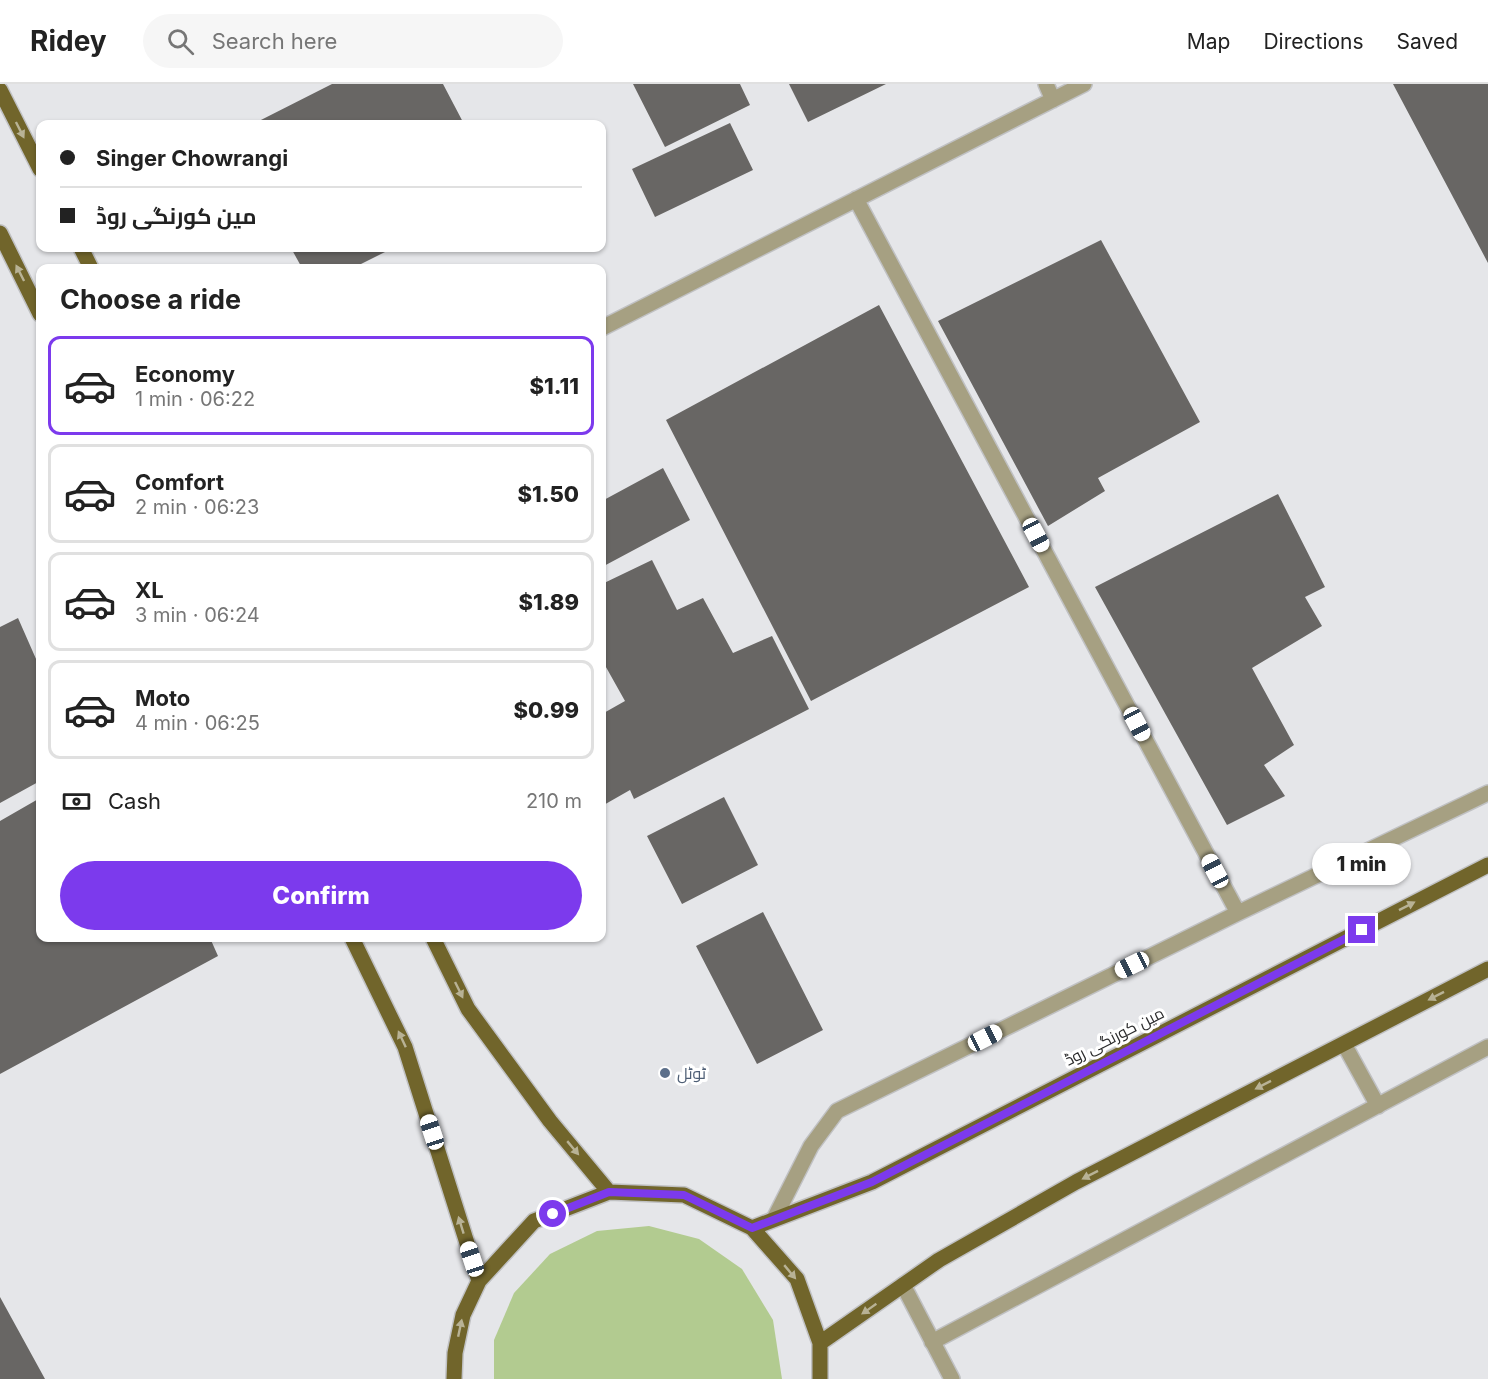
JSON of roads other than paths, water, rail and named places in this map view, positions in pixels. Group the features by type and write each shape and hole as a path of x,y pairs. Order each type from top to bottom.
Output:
{"main road":[{"path":"0,90 36,161"},
{"path":"0,233 36,306"},
{"name":"مین کورنگی روڈ","path":"752,1228 872,1182 1488,865"},
{"path":"354,942 405,1047 479,1281"},
{"path":"435,942 468,1009 550,1121 609,1192"},
{"path":"820,1343 939,1260 1076,1182 1488,969"},
{"path":"454,1379 455,1353 463,1316 479,1281 534,1221 609,1192 684,1195 752,1228 797,1279 820,1343 820,1379"}],"street":[{"path":"1046,84 1053,100"},
{"path":"606,326 1084,84"},
{"path":"856,199 1238,913"},
{"path":"774,1220 811,1146 837,1111 1238,913 1488,793"},
{"path":"1344,1044 1378,1106"},
{"path":"932,1342 1488,1047"},
{"path":"903,1285 951,1379"}],"place":[{"name":"ٹوٹل","path":"665,1073"}]}
